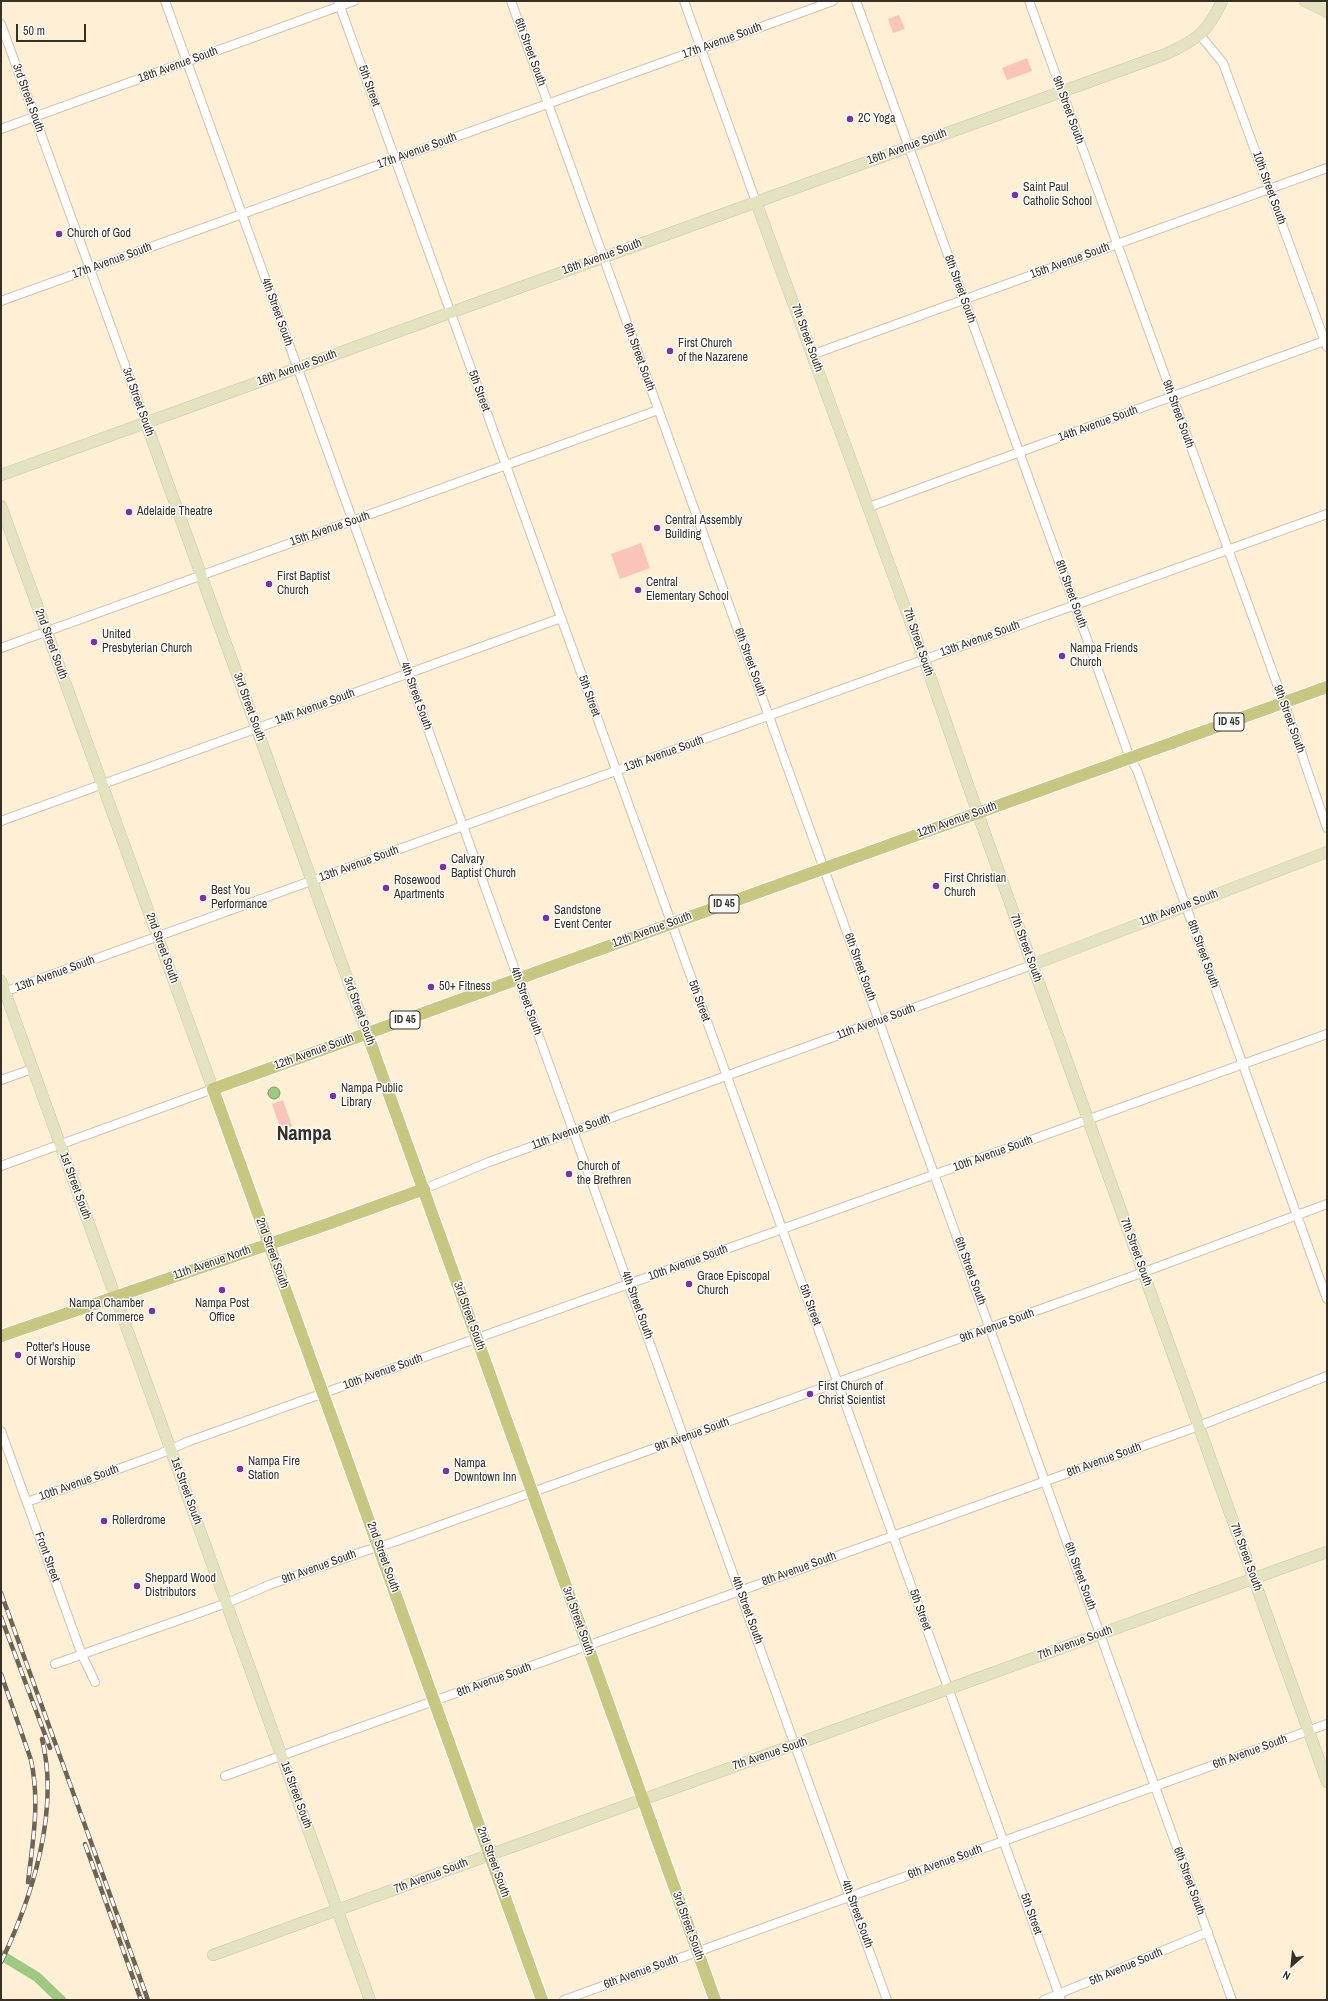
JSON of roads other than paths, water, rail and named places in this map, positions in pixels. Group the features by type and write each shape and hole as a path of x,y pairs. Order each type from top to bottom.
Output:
{"main road":[{"name":"12th Avenue South","path":"214,1089 670,923 824,869 1327,687"},
{"name":"3rd Street South","path":"367,1033 715,2000"},
{"name":"2nd Street South","path":"214,1089 542,2000"},
{"name":"11th Avenue North","path":"1,1336 424,1189"}],"street":[{"name":"4th Street South","path":"165,1 573,1132 851,1896 887,2000"},
{"name":"18th Avenue South","path":"1,130 187,62 339,4 354,1"},
{"name":"6th Street South","path":"511,1 1046,1480 1232,2000"},
{"name":"7th Street South","path":"684,1 756,202 814,354 924,659 977,813 1327,1782"},
{"name":"17th Avenue South","path":"1,301 833,1"},
{"name":"8th Street South","path":"856,1 1074,605 1130,758 1137,770 1186,905 1327,1299"},
{"name":"9th Street South","path":"1029,1 1327,828"},
{"path":"1200,35 1214,18 1222,1"},
{"path":"1305,1 1327,12"},
{"name":"5th Street","path":"339,4 617,771 670,923 1060,1997"},
{"name":"3rd Street South","path":"1,24 367,1033"},
{"name":"16th Avenue South","path":"1,475 603,256 1166,54 1200,35"},
{"name":"10th Street South","path":"1200,35 1223,63 1326,343"},
{"name":"15th Avenue South","path":"814,354 1327,168"},
{"name":"14th Avenue South","path":"869,507 1326,343"},
{"name":"15th Avenue South","path":"1,648 658,410"},
{"name":"2nd Street South","path":"1,506 214,1089"},
{"name":"13th Avenue South","path":"2,989 158,937 1327,514"},
{"name":"14th Avenue South","path":"1,821 561,618"},
{"name":"11th Avenue South","path":"424,1189 489,1162 1032,965 1327,852"},
{"name":"1st Street South","path":"2,989 171,1449 370,2000"},
{"name":"10th Avenue South","path":"27,1502 323,1394 1327,1034"},
{"path":"1,1080 32,1069"},
{"name":"12th Avenue South","path":"1,1166 214,1089"},
{"name":"9th Avenue South","path":"55,1664 227,1604 269,1585 838,1383 1327,1204"},
{"name":"8th Avenue South","path":"225,1776 282,1757 1199,1426 1327,1376"},
{"name":"Front Street","path":"1,1431 82,1655 95,1682"},
{"name":"7th Avenue South","path":"213,1955 1327,1552"},
{"name":"6th Avenue South","path":"564,2000 1327,1724"},
{"name":"5th Avenue South","path":"1044,2000 1060,1997 1208,1932"}],"waterway":[{"path":"1,1955 37,1977 61,2000"}],"railway":[{"path":"1,1593 148,2000"},
{"path":"1,1617 50,1748"},
{"path":"1,1674 31,1760 34,1775 35,1821 28,1882"},
{"path":"1,1962 23,1910 40,1854 48,1795 47,1767 42,1739"},
{"path":"85,1844 141,2000"}],"place":[{"name":"2C Yoga","path":"850,119"},
{"name":"Saint Paul Catholic School","path":"1015,195"},
{"name":"Church of God","path":"59,234"},
{"name":"First Church of the Nazarene","path":"670,351"},
{"name":"Adelaide Theatre","path":"129,512"},
{"name":"Central Assembly Building","path":"657,528"},
{"name":"First Baptist Church","path":"269,584"},
{"name":"Central Elementary School","path":"638,590"},
{"name":"United Presbyterian Church","path":"94,642"},
{"name":"Nampa Friends Church","path":"1062,656"},
{"name":"Calvary Baptist Church","path":"443,867"},
{"name":"First Christian Church","path":"936,886"},
{"name":"Rosewood Apartments","path":"386,888"},
{"name":"Best You Performance","path":"203,898"},
{"name":"Sandstone Event Center","path":"546,918"},
{"name":"50+ Fitness","path":"431,987"},
{"name":"Nampa Public Library","path":"333,1096"},
{"name":"Church of the Brethren","path":"569,1174"},
{"name":"Grace Episcopal Church","path":"689,1284"},
{"name":"Nampa Post Office","path":"222,1290"},
{"name":"Nampa Chamber of Commerce","path":"152,1311"},
{"name":"Potter's House Of Worship","path":"18,1355"},
{"name":"First Church of Christ Scientist","path":"810,1394"},
{"name":"Nampa Fire Station","path":"240,1469"},
{"name":"Nampa Downtown Inn","path":"446,1471"},
{"name":"Rollerdrome","path":"104,1521"},
{"name":"Sheppard Wood Distributors","path":"137,1586"}],"district":[{"name":"Nampa","path":"304,1135"}]}
